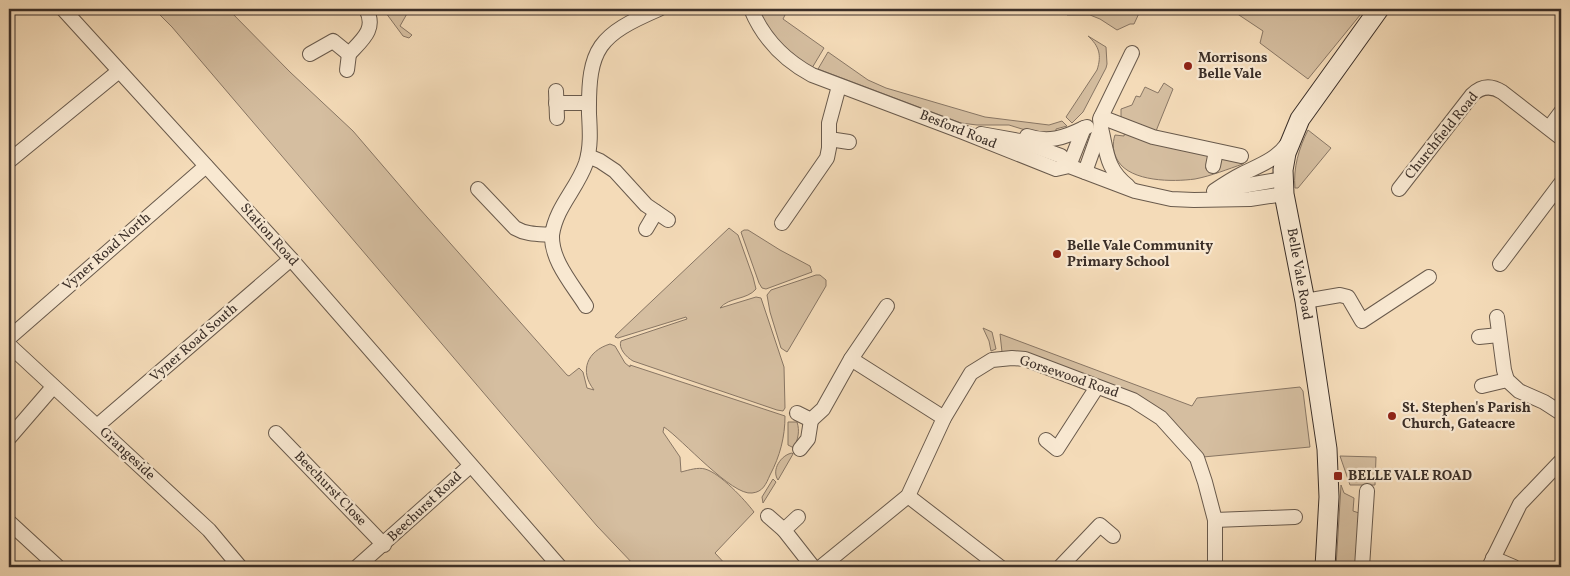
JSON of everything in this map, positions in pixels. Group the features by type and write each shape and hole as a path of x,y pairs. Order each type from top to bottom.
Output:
{"main road":[{"name":"Belle Vale Road","path":"1326,567 1329,497 1327,449 1305,301 1284,186 1285,158 1291,138 1300,119 1379,9"}],"street":[{"name":"Station Road","path":"63,9 290,259 470,466 551,564"},
{"path":"347,70 349,54 368,33 370,16 366,9"},
{"path":"586,306 556,257 552,245 552,235 556,217 581,176 588,156 591,68 601,46 619,28 659,9"},
{"name":"Besford Road","path":"751,9 760,29 782,55 804,72 1056,169 1069,166 1135,191 1171,199 1250,199 1284,186"},
{"path":"310,54 333,41 349,54"},
{"path":"1085,172 1101,121 1132,53"},
{"path":"9,161 119,71"},
{"path":"782,223 827,158 829,118 840,86"},
{"name":"Churchfield Road","path":"1399,189 1472,95 1479,89 1487,87 1498,90 1561,138"},
{"path":"557,118 556,97 589,103"},
{"path":"1549,128 1561,112"},
{"path":"1101,121 1109,164 1118,177 1135,191"},
{"path":"977,134 990,131 1007,131 1050,140 1062,138 1101,121 1153,136 1241,156"},
{"path":"963,132 1020,141 1061,156 1069,166 1084,128"},
{"name":"Besford Road","path":"1194,200 1270,161 1284,148 1291,138"},
{"path":"829,139 850,142"},
{"path":"1213,166 1216,150"},
{"path":"588,156 615,171 646,204 662,216 646,229"},
{"name":"Vyner Road North","path":"9,338 206,166"},
{"path":"1500,264 1561,182"},
{"name":"Besford Road","path":"1214,191 1284,186"},
{"path":"478,189 515,228 533,234 552,235"},
{"name":"Vyner Road South","path":"97,426 290,259"},
{"path":"1305,301 1340,295 1348,297 1362,321 1429,277"},
{"path":"800,449 808,438 811,420 823,409 851,359 887,306"},
{"path":"1497,317 1507,380 1519,391 1544,402 1561,413"},
{"path":"1479,337 1500,335"},
{"name":"Grangeside","path":"9,345 209,530 240,567"},
{"name":"Gorsewood Road","path":"821,567 908,496 944,418 970,373 992,360 1012,358 1025,359 1133,400 1161,418 1196,458 1205,482 1215,520 1215,567"},
{"path":"851,359 944,418"},
{"path":"1482,386 1507,380"},
{"path":"9,438 53,387"},
{"path":"1046,440 1057,449 1096,387"},
{"path":"797,413 811,420"},
{"name":"Beechurst Close","path":"276,433 384,545"},
{"path":"1514,567 1491,562 1520,504 1561,461"},
{"name":"Beechurst Road","path":"357,567 384,545 470,466"},
{"path":"1362,567 1367,491"},
{"path":"908,496 1000,567"},
{"path":"768,516 784,530 813,567"},
{"path":"784,530 798,517"},
{"path":"1215,520 1295,517"},
{"path":"9,522 58,567"},
{"path":"1060,567 1100,525 1113,536"}],"shaded area":[{"path":"154,9 228,9 290,72 353,131 567,375 569,376 579,368 583,372 587,388 594,390 587,376 588,362 596,351 610,344 615,346 625,363 630,367 630,365 785,416 783,439 774,468 764,487 752,493 743,492 720,477 664,427 663,432 680,457 681,472 699,468 711,472 732,487 754,512 715,553 728,567 636,567 597,526 172,27"},
{"path":"383,9 426,9 408,12 400,26 412,35 409,38 403,36"},
{"path":"759,9 780,9 786,13 783,19 824,48 812,68 781,43 768,27"},
{"path":"1071,9 1096,9 1102,13 1122,9 1141,9 1134,24 1117,30 1090,15 1067,15"},
{"path":"1230,9 1365,9 1308,79 1260,43 1263,31"},
{"path":"1088,36 1106,47 1107,64 1083,112 1072,123 1066,117 1097,70 1099,60 1095,43"},
{"path":"828,52 868,80 886,88 985,117 1049,125 1062,121 1067,126 1056,129 1056,134 1038,134 1009,125 961,123 818,69"},
{"path":"1164,83 1173,89 1156,131 1121,117 1121,109 1132,105 1136,96 1140,97 1145,87 1158,93"},
{"path":"1308,130 1331,148 1298,188 1295,188 1297,158"},
{"path":"1125,131 1222,158 1244,162 1243,164 1195,179 1164,180 1142,177 1124,168 1115,155 1113,145 1115,135 1124,136"},
{"path":"729,228 738,235 756,289 748,295 724,304 720,308 756,297 761,298 784,367 785,408 783,411 633,361 625,355 620,344 621,341 687,319 686,317 618,338 615,337"},
{"path":"748,230 810,266 812,272 766,289 762,288 741,232"},
{"path":"820,275 826,280 826,286 787,352 781,348 767,295 771,290"},
{"path":"983,328 992,332 996,349 991,351"},
{"path":"1000,334 1192,406 1197,398 1300,387 1303,391 1310,447 1203,457 1173,423 1002,352"},
{"path":"788,422 797,422 798,425 797,441 794,448 788,445"},
{"path":"792,453 778,480 776,468 778,464 784,457"},
{"path":"1340,456 1376,457 1375,485 1350,485"},
{"path":"773,479 776,482 763,503 762,497"},
{"path":"1341,485 1344,493 1354,498 1353,511 1362,514 1358,567 1336,567"}],"place":[{"name":"Morrisons Belle Vale","path":"1188,66"},
{"name":"Belle Vale Community Primary School","path":"1057,254"},
{"name":"St. Stephen's Parish Church, Gateacre","path":"1392,416"},
{"name":"BELLE VALE ROAD","path":"1338,476"}]}
